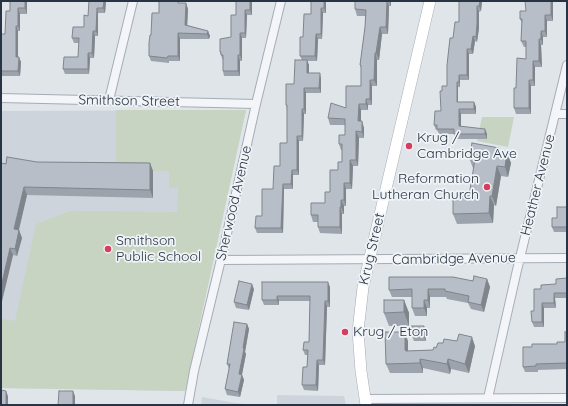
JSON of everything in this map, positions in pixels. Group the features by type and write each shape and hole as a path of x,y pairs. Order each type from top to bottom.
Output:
{"street":[{"path":"110,100 133,1"},
{"name":"Sherwood Avenue","path":"188,405 194,372 281,1"},
{"name":"Krug Street","path":"365,402 360,371 358,331 363,287 430,1"},
{"name":"Heather Avenue","path":"488,398 567,65"},
{"name":"Smithson Street","path":"1,98 256,104"},
{"path":"555,114 567,114"},
{"name":"Cambridge Avenue","path":"221,260 567,258"},
{"path":"365,402 488,398 567,398"}],"shaded area":[{"name":"Smithson Public School","path":"246,110 185,391 1,388 1,111"},
{"path":"277,395 344,396 346,405 277,405"},
{"path":"202,397 235,403 253,405 201,405"}],"green space":[{"name":"Smithson Public School","path":"116,110 246,110 185,391 1,388 1,318 15,321 36,224 70,211 177,212 178,188 169,188 169,171 116,170"},
{"path":"482,117 514,117 508,147 477,141"}],"building":[{"path":"10,1 25,1 25,8 18,8 18,26 16,26 16,57 19,57 18,71 1,71 1,34 5,34 6,11 10,11"},
{"path":"89,1 104,1 103,8 97,8 96,31 93,31 92,53 88,53 88,69 63,69 64,57 78,57 79,38 72,38 73,27 84,27 84,15 88,16"},
{"path":"159,1 178,1 178,3 186,3 185,25 208,31 207,34 178,33 178,56 168,56 167,58 149,56 152,13 159,13"},
{"path":"236,1 250,1 250,10 245,10 245,33 240,33 238,71 223,71 223,55 221,55 220,52 220,39 231,37 231,15 236,15"},
{"path":"311,1 324,1 324,8 321,8 321,34 316,34 315,56 300,56 300,37 303,37 304,14 311,14"},
{"path":"355,1 387,1 386,27 380,27 375,53 374,80 370,80 370,99 366,99 366,104 359,104 358,121 362,121 362,132 356,131 356,160 350,160 350,183 344,183 344,200 341,200 340,207 340,227 318,227 318,215 311,215 311,203 325,203 325,192 330,192 330,170 338,170 338,162 342,162 342,144 339,144 339,135 345,135 345,119 328,118 331,103 346,108 346,86 361,86 360,65 366,10 355,9"},
{"path":"459,1 480,1 479,6 477,6 476,37 473,36 471,49 467,49 467,75 459,75 459,82 457,82 457,102 474,102 474,109 459,109 459,126 485,129 485,134 454,134 454,129 437,129 437,125 434,125 435,111 441,111 440,91 442,91 442,86 447,86 447,65 450,38 453,38 455,22 459,22"},
{"path":"525,1 551,1 551,15 545,15 545,31 541,31 541,39 539,39 539,61 533,61 533,80 529,80 529,108 514,108 517,58 526,59 526,41 521,41 522,19 520,19 520,11 526,11"},
{"path":"295,60 307,60 307,73 320,73 319,88 304,88 302,136 297,136 297,170 292,170 291,184 283,184 281,228 255,228 256,216 262,216 262,189 273,189 274,166 280,166 280,143 287,143 286,84 294,84"},
{"name":"Reformation Lutheran Church","path":"472,143 499,148 498,151 507,153 505,167 497,166 492,196 490,196 489,213 453,214 453,197 469,196 475,159 469,158"},
{"path":"7,157 37,162 150,163 150,190 24,187 14,229 19,230 15,249 10,248 1,287 1,163 6,164"},
{"path":"557,207 567,207 567,227 552,227 552,218 557,218"},
{"path":"474,276 487,279 481,305 468,302 469,296 445,291 445,289 428,289 428,300 424,300 424,308 412,308 412,289 389,290 389,277 453,277 473,281"},
{"path":"567,278 567,293 554,293 554,303 542,303 542,322 532,322 531,311 534,311 534,289 541,289 541,285 556,284 556,279"},
{"path":"239,281 252,284 247,305 234,302"},
{"path":"262,282 328,282 328,301 325,301 323,360 317,360 316,385 302,385 303,367 307,367 308,350 303,350 304,342 309,342 310,296 277,296 277,300 262,300"},
{"path":"384,300 404,300 404,312 384,313"},
{"path":"234,322 247,324 239,374 242,375 238,392 225,389 230,364 227,364"},
{"path":"412,326 424,326 424,336 412,336"},
{"path":"385,332 405,332 406,351 433,350 434,347 436,348 438,343 443,343 444,339 457,341 459,334 472,337 465,364 448,359 447,364 420,359 420,363 386,364"},
{"path":"565,332 567,332 567,363 536,364 536,366 523,367 523,347 532,347 532,344 557,344 557,342 565,342"},
{"path":"1,390 6,391 6,405 1,405"},
{"path":"59,391 73,391 73,405 58,405"}],"place":[{"name":"Krug / Cambridge Ave","path":"409,146"},
{"name":"Reformation Lutheran Church","path":"487,187"},
{"name":"Smithson Public School","path":"108,249"},
{"name":"Krug / Eton","path":"345,332"}]}
